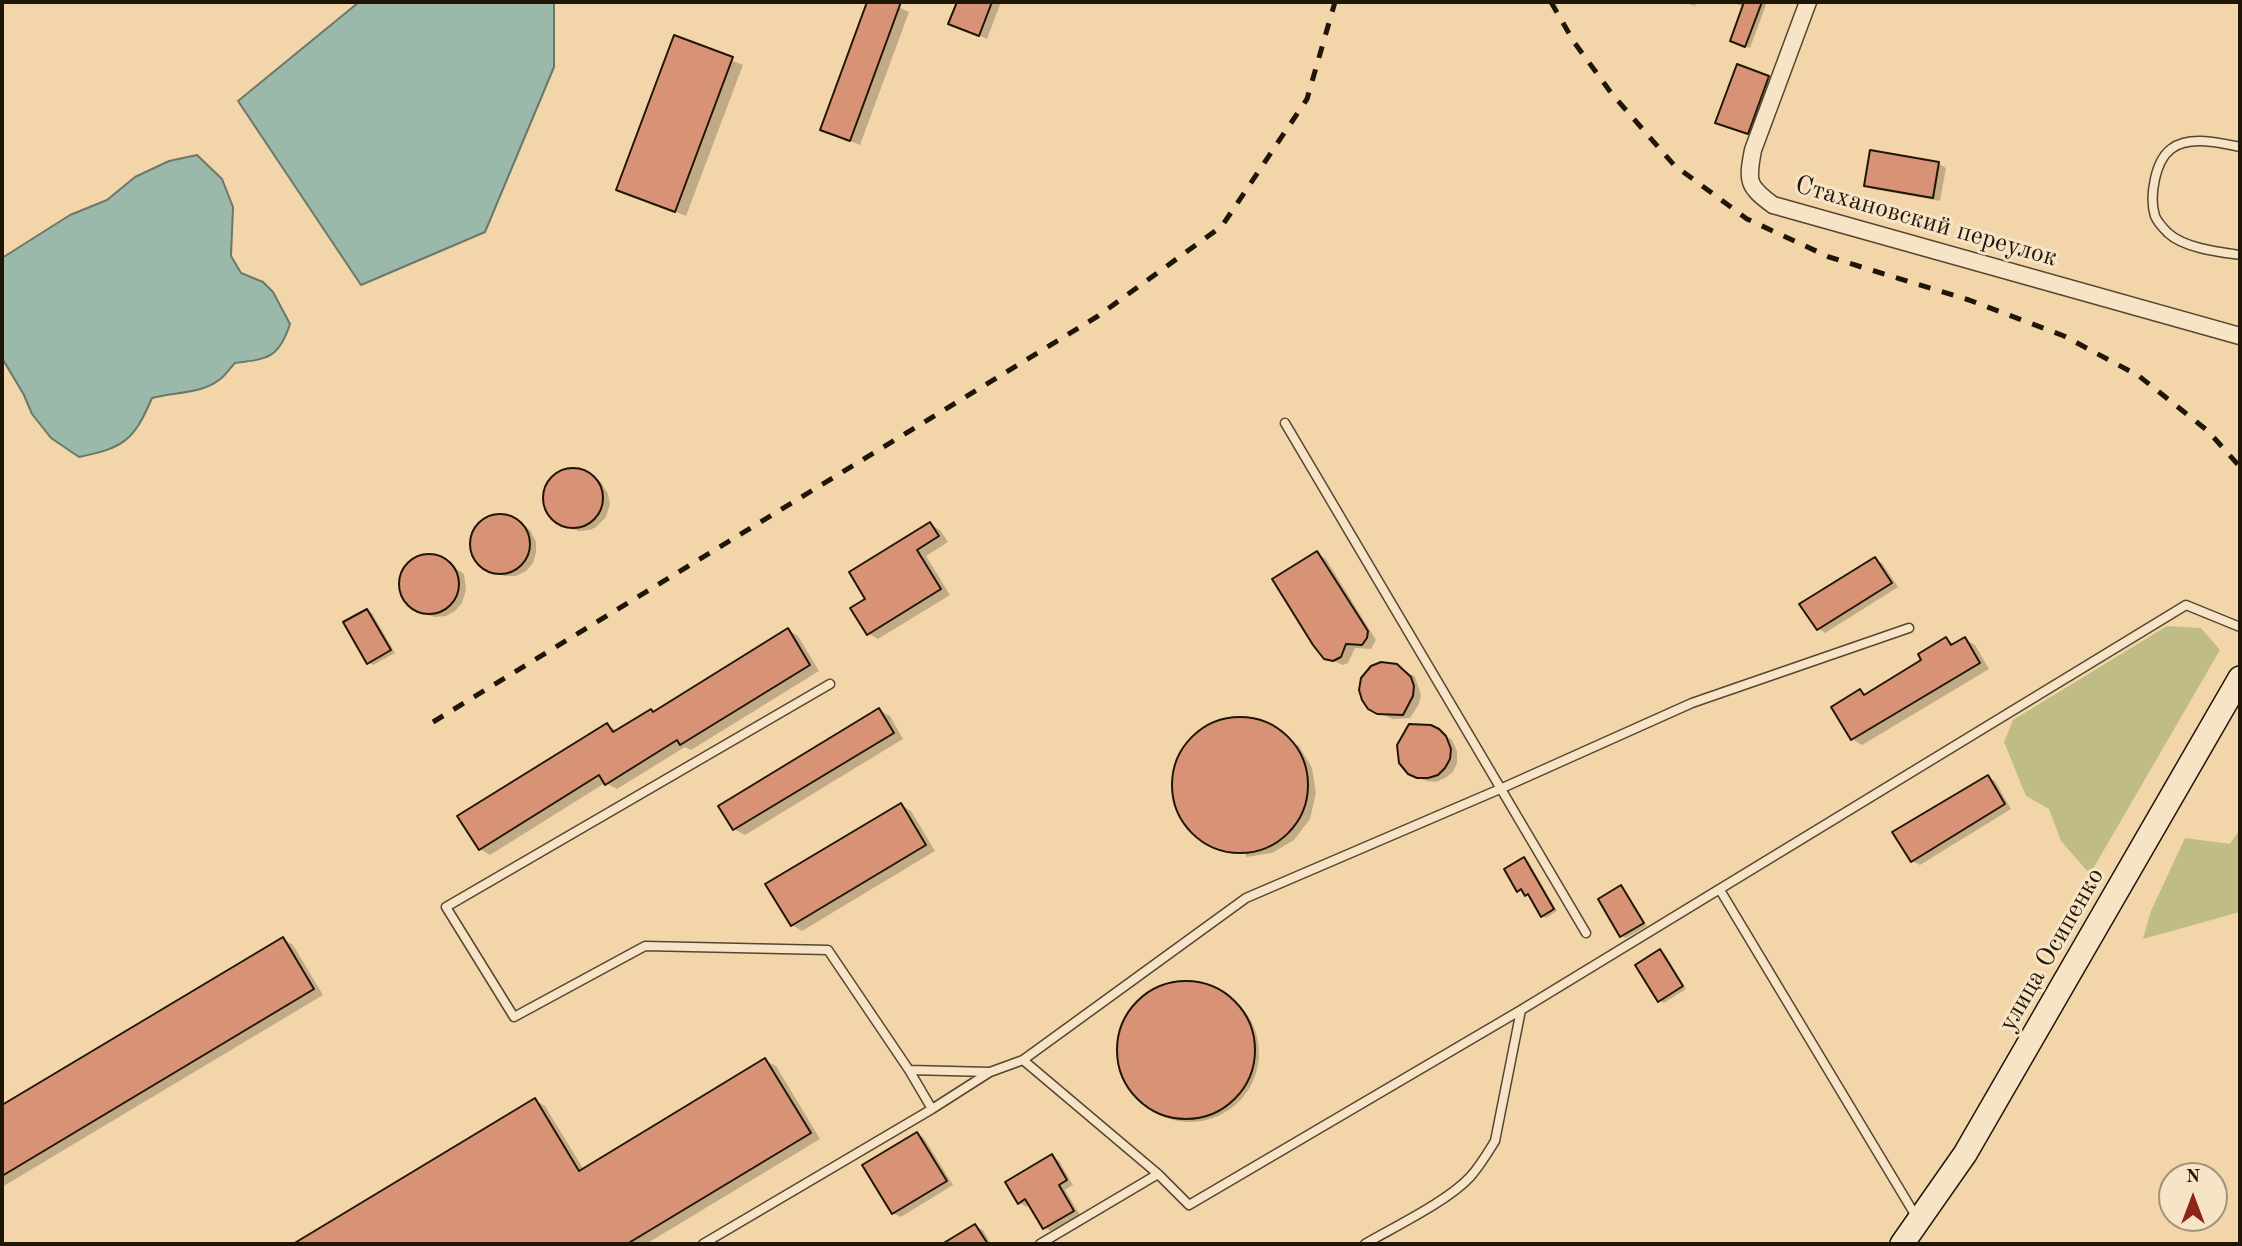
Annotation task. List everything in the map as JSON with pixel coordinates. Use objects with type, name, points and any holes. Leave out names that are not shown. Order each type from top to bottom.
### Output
[{"type":"main road","name":"улица Осипенко","points":[[1902,1244],[1965,1154],[2166,811],[2240,678]]},
{"type":"street","name":"Стахановский переулок","points":[[1808,2],[1753,150],[1748,172],[1754,191],[1773,205],[2240,336]]},
{"type":"lane","points":[[2240,147],[2189,142],[2171,149],[2161,163],[2153,190],[2155,216],[2169,234],[2201,248],[2240,255]]},
{"type":"lane","points":[[1285,423],[1586,933]]},
{"type":"lane","points":[[1023,1060],[1158,1174],[1189,1205],[1521,1010],[2186,605],[2240,626]]},
{"type":"lane","points":[[704,1244],[990,1072],[1023,1060],[1246,898],[1692,703],[1909,628]]},
{"type":"lane","points":[[830,684],[446,907],[514,1017],[645,946],[828,950],[909,1070],[932,1109]]},
{"type":"lane","points":[[1720,890],[1919,1220]]},
{"type":"lane","points":[[1365,1244],[1454,1191],[1483,1160],[1495,1141],[1521,1010]]},
{"type":"lane","points":[[909,1070],[990,1072]]},
{"type":"lane","points":[[1040,1244],[1158,1174]]},
{"type":"shaded area","points":[[359,2],[554,2],[554,67],[485,232],[361,285],[238,101]]},
{"type":"shaded area","points":[[197,155],[222,179],[233,207],[231,256],[241,273],[263,282],[273,292],[290,324],[286,335],[271,355],[235,363],[212,385],[152,398],[139,424],[126,440],[107,450],[79,457],[51,438],[32,414],[2,358],[2,258],[70,215],[107,200],[135,177],[169,161]]},
{"type":"shaded area","points":[[2167,626],[2201,628],[2220,650],[2090,874],[2061,841],[2049,809],[2026,796],[2004,742],[2013,720]]},
{"type":"shaded area","points":[[2240,829],[2240,912],[2143,939],[2151,911],[2185,838],[2230,844]]},
{"type":"building","points":[[867,2],[901,2],[850,141],[820,130]]},
{"type":"building","points":[[957,2],[992,2],[979,36],[948,24]]},
{"type":"building","points":[[1744,2],[1762,2],[1745,47],[1730,41]]},
{"type":"building","points":[[674,35],[733,57],[675,212],[616,190]]},
{"type":"building","points":[[1737,64],[1769,76],[1748,134],[1715,123]]},
{"type":"building","points":[[1870,150],[1939,162],[1933,198],[1864,186]]},
{"type":"building","points":[[573,468],[590,473],[598,481],[603,498],[598,515],[590,523],[573,528],[556,523],[548,515],[543,498],[548,481],[556,473]]},
{"type":"building","points":[[500,514],[517,519],[525,527],[530,544],[525,561],[517,569],[500,574],[483,569],[475,561],[470,544],[475,527],[483,519]]},
{"type":"building","points":[[930,522],[939,536],[917,550],[941,589],[867,635],[850,608],[865,599],[849,572]]},
{"type":"building","points":[[1317,551],[1368,631],[1362,645],[1346,644],[1341,657],[1333,661],[1324,659],[1313,645],[1272,579]]},
{"type":"building","points":[[429,554],[446,559],[454,567],[459,584],[454,601],[446,609],[429,614],[412,609],[404,601],[399,584],[404,567],[412,559]]},
{"type":"building","points":[[1875,557],[1892,583],[1817,630],[1799,604]]},
{"type":"building","points":[[367,609],[391,650],[367,664],[343,622]]},
{"type":"building","points":[[788,628],[810,665],[680,745],[677,740],[605,785],[599,775],[479,850],[457,816],[607,723],[613,732],[651,709],[653,712]]},
{"type":"building","points":[[1946,637],[1951,645],[1965,637],[1980,663],[1851,740],[1831,707],[1860,689],[1864,695],[1921,660],[1918,654]]},
{"type":"building","points":[[1381,662],[1397,664],[1411,677],[1413,696],[1403,715],[1377,714],[1368,709],[1362,700],[1359,690],[1361,678],[1371,666]]},
{"type":"building","points":[[879,708],[894,733],[733,830],[718,806]]},
{"type":"building","points":[[1240,717],[1266,722],[1288,737],[1303,759],[1308,785],[1303,811],[1288,833],[1266,848],[1240,853],[1214,848],[1192,833],[1177,811],[1172,785],[1177,759],[1192,737],[1214,722]]},
{"type":"building","points":[[1409,724],[1431,725],[1446,736],[1451,749],[1450,759],[1438,775],[1417,778],[1408,774],[1399,763],[1397,745]]},
{"type":"building","points":[[1988,775],[2005,804],[1911,862],[1892,832]]},
{"type":"building","points":[[901,803],[926,845],[791,926],[765,884]]},
{"type":"building","points":[[1524,857],[1554,909],[1541,917],[1528,894],[1525,896],[1521,889],[1517,892],[1504,869]]},
{"type":"building","points":[[1621,885],[1644,923],[1620,937],[1598,899]]},
{"type":"building","points":[[283,937],[314,989],[2,1176],[2,1105]]},
{"type":"building","points":[[1660,949],[1683,986],[1658,1002],[1635,965]]},
{"type":"building","points":[[1186,981],[1212,987],[1235,1001],[1249,1024],[1255,1050],[1249,1076],[1235,1099],[1212,1113],[1186,1119],[1160,1113],[1137,1099],[1123,1076],[1117,1050],[1123,1024],[1137,1001],[1160,987]]},
{"type":"building","points":[[765,1058],[811,1133],[627,1244],[293,1244],[535,1098],[579,1171]]},
{"type":"building","points":[[917,1132],[947,1181],[892,1214],[862,1165]]},
{"type":"building","points":[[1052,1154],[1067,1180],[1059,1185],[1074,1211],[1043,1229],[1025,1199],[1018,1204],[1005,1182]]},
{"type":"building","points":[[975,1224],[988,1244],[942,1244]]},
{"type":"railway","points":[[433,722],[1098,316],[1222,226],[1307,99],[1335,2]]},
{"type":"railway","points":[[1551,2],[1574,42],[1612,94],[1674,165],[1747,219],[1829,257],[1969,300],[2064,336],[2139,376],[2208,431],[2240,467]]}]
